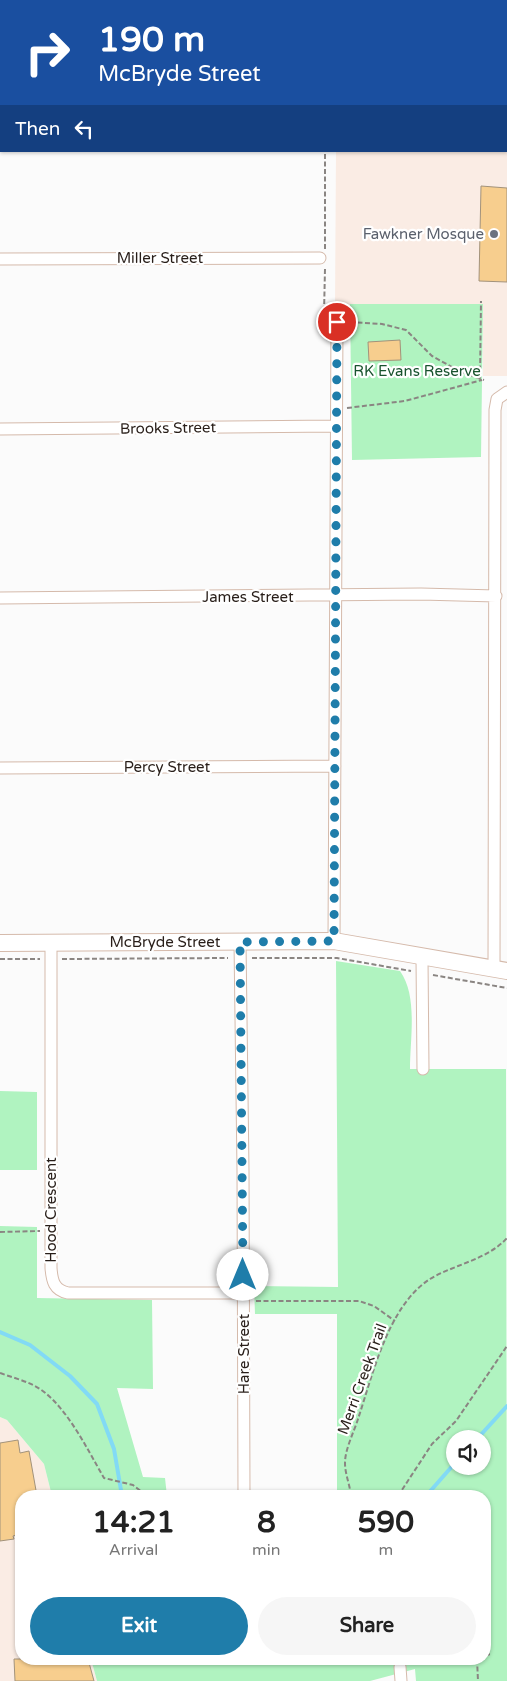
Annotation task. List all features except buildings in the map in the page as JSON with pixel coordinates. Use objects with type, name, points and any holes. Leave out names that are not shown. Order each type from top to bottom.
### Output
[{"type":"street","name":"Miller Street","points":[[0,259],[323,258]]},
{"type":"street","points":[[334,941],[335,409],[337,322]]},
{"type":"street","points":[[500,970],[495,410],[497,399],[506,392]]},
{"type":"street","name":"Brooks Street","points":[[0,429],[335,426]]},
{"type":"street","name":"James Street","points":[[0,598],[421,594],[496,596]]},
{"type":"street","name":"Percy Street","points":[[0,768],[335,766]]},
{"type":"street","name":"McBryde Street","points":[[0,943],[51,951],[240,950],[334,941],[422,965],[500,970]]},
{"type":"street","name":"Hare Street","points":[[240,950],[244,1490]]},
{"type":"street","name":"Hood Crescent","points":[[51,951],[51,1230],[52,1278],[57,1288],[62,1291],[243,1297]]},
{"type":"street","points":[[422,965],[423,1069]]},
{"type":"street","points":[[400,1667],[401,1681]]},
{"type":"path","points":[[326,152],[323,258],[324,313],[337,322],[382,324],[406,330],[432,356],[461,372],[484,380],[405,401],[335,409]]},
{"type":"path","points":[[480,378],[481,301]]},
{"type":"path","points":[[0,959],[51,951],[240,950],[422,965],[507,988]]},
{"type":"path","points":[[0,1232],[51,1230]]},
{"type":"path","name":"Merri Creek Trail","points":[[350,1490],[345,1462],[384,1343],[395,1321],[414,1292],[430,1279],[483,1256],[507,1238]]},
{"type":"path","points":[[243,1297],[359,1301],[374,1306],[395,1321]]},
{"type":"path","points":[[402,1490],[432,1444],[456,1421],[507,1346]]},
{"type":"path","points":[[0,1373],[34,1385],[50,1398],[73,1426],[104,1478],[133,1485],[142,1490]]},
{"type":"path","points":[[477,1665],[478,1681]]},
{"type":"shaded area","points":[[336,152],[507,152],[507,376],[483,376],[483,304],[335,305]]},
{"type":"shaded area","points":[[0,1417],[7,1420],[44,1464],[50,1490],[15,1490],[15,1665],[93,1665],[97,1681],[0,1681]]},
{"type":"green space","name":"RK Evans Reserve","points":[[350,304],[483,304],[481,457],[352,460]]},
{"type":"green space","points":[[336,961],[400,971],[406,981],[411,1005],[410,1069],[506,1069],[507,1681],[416,1681],[415,1669],[370,1681],[97,1681],[93,1665],[491,1665],[491,1490],[337,1490],[337,1314],[255,1314],[254,1286],[338,1287]]},
{"type":"green space","points":[[0,1091],[37,1092],[37,1170],[0,1170]]},
{"type":"green space","points":[[0,1226],[37,1227],[37,1298],[152,1300],[153,1389],[117,1388],[143,1477],[165,1478],[166,1490],[50,1490],[44,1464],[7,1420],[0,1417]]},
{"type":"waterway","points":[[0,1332],[30,1345],[70,1376],[97,1404],[114,1449],[121,1490]]},
{"type":"waterway","points":[[485,1430],[507,1406]]},
{"type":"waterway","points":[[431,1490],[446,1473]]},
{"type":"place","name":"Fawkner Mosque","points":[[494,234]]},
{"type":"route","points":[[243,1275],[240,942],[334,941],[335,409],[337,322]]}]
